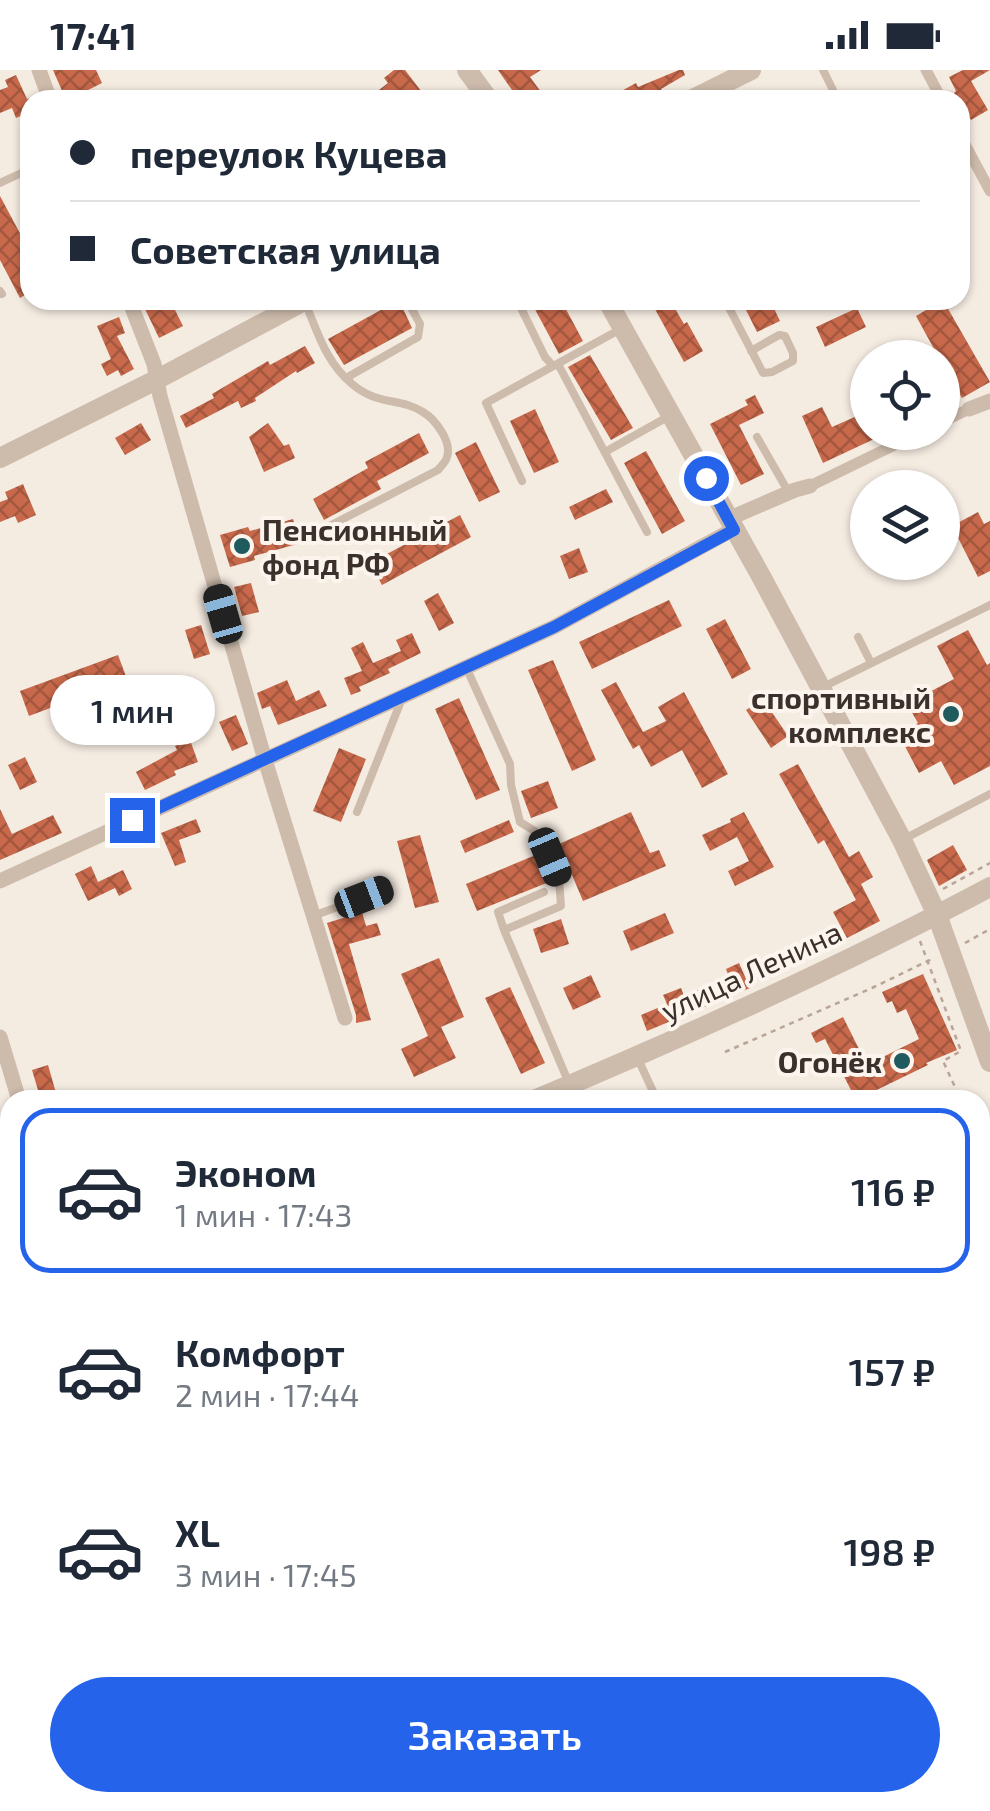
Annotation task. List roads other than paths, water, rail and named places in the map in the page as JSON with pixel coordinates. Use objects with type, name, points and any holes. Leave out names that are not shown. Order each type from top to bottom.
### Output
[{"type":"street","points":[[711,90],[750,70]]},
{"type":"street","points":[[970,153],[990,191]]},
{"type":"street","points":[[133,310],[154,364],[265,760],[344,1018]]},
{"type":"street","points":[[0,458],[286,310]]},
{"type":"street","points":[[613,310],[902,840],[933,906],[990,1062]]},
{"type":"street","points":[[960,414],[990,402]]},
{"type":"street","points":[[0,880],[554,627],[789,492],[810,486],[884,450]]},
{"type":"street","name":"улица Ленина","points":[[558,1090],[915,928],[933,906],[990,887]]},
{"type":"street","points":[[0,1037],[16,1090]]},
{"type":"lane","points":[[308,536],[438,470],[447,457],[446,439],[424,412],[374,399],[329,360],[309,310]]},
{"type":"lane","points":[[346,378],[418,337],[420,324],[412,310]]},
{"type":"lane","points":[[522,310],[545,357],[556,365],[648,532]]},
{"type":"lane","points":[[730,310],[750,352],[762,373],[793,361],[785,336],[750,352]]},
{"type":"lane","points":[[522,481],[486,403],[623,328]]},
{"type":"lane","points":[[604,452],[671,415]]},
{"type":"lane","points":[[757,437],[789,492]]},
{"type":"lane","points":[[819,689],[990,605]]},
{"type":"lane","points":[[858,637],[871,663]]},
{"type":"lane","points":[[466,668],[510,764],[510,785],[520,822],[540,835],[559,879],[561,906],[504,930]]},
{"type":"lane","points":[[357,812],[403,696]]},
{"type":"lane","points":[[902,840],[990,794]]},
{"type":"lane","points":[[313,916],[389,888]]},
{"type":"lane","points":[[544,892],[498,912],[570,1085]]},
{"type":"lane","points":[[637,1056],[652,1090]]},
{"type":"place","name":"Пенсионный фонд РФ","points":[[242,546]]},
{"type":"place","name":"спортивный комплекс","points":[[951,714]]},
{"type":"place","name":"Огонёк","points":[[902,1061]]}]
